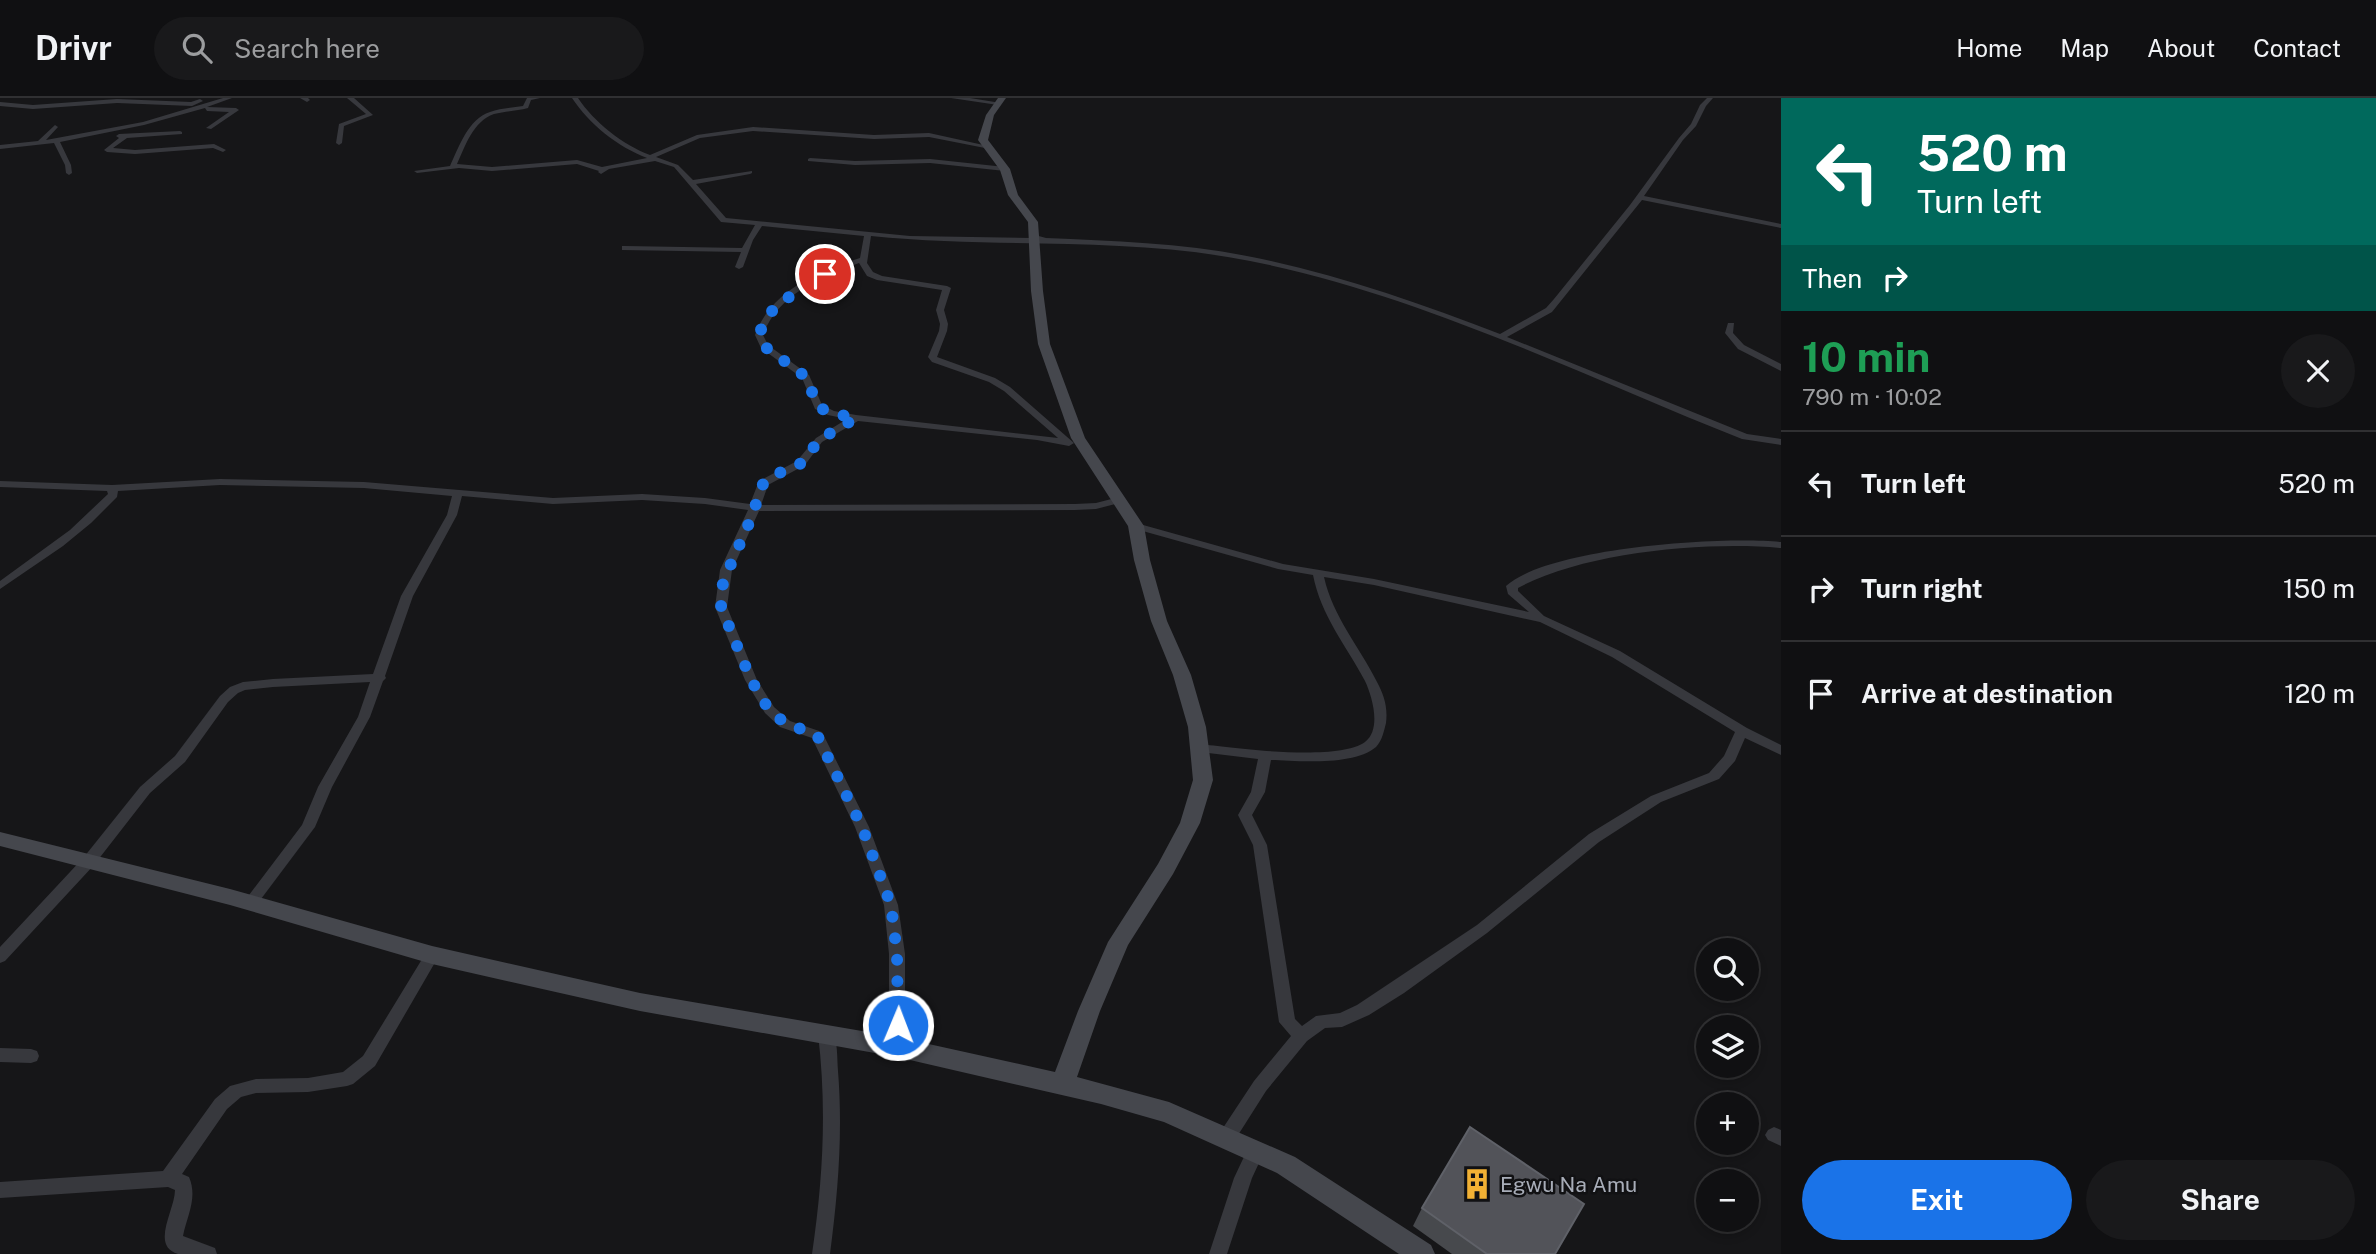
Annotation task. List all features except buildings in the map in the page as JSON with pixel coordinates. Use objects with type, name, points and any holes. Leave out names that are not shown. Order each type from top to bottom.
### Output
[{"type":"street","points":[[0,104],[33,107],[117,101],[192,104],[207,98]]},
{"type":"street","points":[[0,147],[57,142],[94,135],[197,109],[229,98]]},
{"type":"street","points":[[339,143],[341,125],[370,115],[350,98]]},
{"type":"street","points":[[457,167],[453,166],[460,150],[482,118],[489,113],[526,107],[529,99],[537,98]]},
{"type":"street","points":[[575,98],[599,125],[634,151],[676,166],[721,219],[910,238],[1038,239],[1168,246],[1253,259],[1347,284],[1501,337],[1734,433],[1781,442]]},
{"type":"street","points":[[954,98],[1000,101],[983,135],[985,146],[1005,169],[1013,195],[1033,222],[1038,239],[1037,291],[1044,344],[1078,438],[1136,526],[1142,560],[1159,621],[1182,676],[1197,727],[1203,780],[1190,823],[1166,869],[1119,942],[1089,1011],[1063,1084]]},
{"type":"street","points":[[1501,337],[1549,310],[1694,125],[1703,105],[1710,98]]},
{"type":"street","points":[[197,109],[236,110],[209,128]]},
{"type":"street","points":[[39,144],[55,127]]},
{"type":"street","points":[[417,171],[457,167],[492,169],[577,162],[603,171],[607,167],[652,158],[690,138],[753,129],[874,137],[929,135],[985,146]]},
{"type":"street","points":[[94,135],[180,133]]},
{"type":"street","points":[[125,136],[107,150],[135,152],[214,146],[223,150]]},
{"type":"street","points":[[57,142],[69,173]]},
{"type":"street","points":[[810,160],[855,163],[930,161],[1005,169]]},
{"type":"street","points":[[690,183],[750,172]]},
{"type":"street","points":[[1639,197],[1781,226]]},
{"type":"street","points":[[740,267],[759,224]]},
{"type":"street","points":[[868,233],[864,268],[880,278],[947,288],[940,310],[943,331],[933,357],[1007,389],[1057,436],[1088,452]]},
{"type":"street","points":[[625,248],[746,250]]},
{"type":"street","points":[[864,259],[832,270],[779,301],[764,321],[759,335],[764,346],[806,377],[818,407],[831,413],[856,418],[1037,437],[1069,443]]},
{"type":"street","points":[[1731,325],[1729,333],[1741,347],[1781,369]]},
{"type":"street","points":[[856,418],[819,440],[802,463],[770,477],[763,484],[726,570],[721,607],[751,680],[769,710],[785,723],[817,735],[862,827],[891,905],[897,954],[897,1047]]},
{"type":"street","points":[[0,484],[113,488],[232,482],[364,485],[553,501],[642,497],[754,508],[1075,507],[1096,506],[1119,500]]},
{"type":"street","points":[[0,586],[71,535],[113,495],[113,488]]},
{"type":"street","points":[[250,903],[308,827],[325,787],[365,717],[407,596],[452,515],[458,493]]},
{"type":"street","points":[[1136,526],[1282,567],[1374,582],[1545,619]]},
{"type":"street","points":[[1781,545],[1731,541],[1697,543],[1550,568],[1512,586],[1512,592],[1521,602],[1545,619],[1616,654],[1742,731],[1781,751]]},
{"type":"street","points":[[1199,748],[1265,756],[1332,755],[1359,751],[1370,746],[1378,734],[1380,700],[1323,603],[1318,574]]},
{"type":"street","points":[[0,957],[89,861],[145,790],[180,759],[224,699],[234,690],[263,684],[380,678]]},
{"type":"street","points":[[1227,1137],[1260,1086],[1301,1035],[1322,1021],[1342,1020],[1363,1010],[1482,929],[1594,838],[1656,799],[1714,776],[1730,758],[1742,731]]},
{"type":"street","points":[[1265,756],[1258,792],[1245,815],[1260,845],[1287,1022],[1301,1035]]},
{"type":"street","points":[[0,839],[250,903],[432,955],[640,1002],[897,1047],[1063,1084],[1170,1113],[1286,1165],[1422,1254]]},
{"type":"street","points":[[168,1179],[221,1104],[236,1091],[256,1086],[308,1086],[347,1079],[369,1061],[432,955]]},
{"type":"street","points":[[821,1254],[832,1177],[831,1068],[826,1034]]},
{"type":"street","points":[[0,1055],[31,1056]]},
{"type":"street","points":[[1218,1254],[1242,1178],[1256,1150]]},
{"type":"street","points":[[0,1190],[168,1179],[183,1183],[187,1194],[173,1232],[173,1241],[208,1254]]},
{"type":"place","name":"Egwu Na Amu","points":[[1477,1184]]},
{"type":"route","points":[[825,274],[779,301],[764,321],[759,335],[764,346],[806,377],[818,407],[831,413],[856,418],[819,440],[802,463],[770,477],[763,484],[738,549],[726,570],[721,607],[751,680],[769,710],[785,723],[813,731],[817,735],[862,827],[891,905],[897,954],[898,1025]]}]
